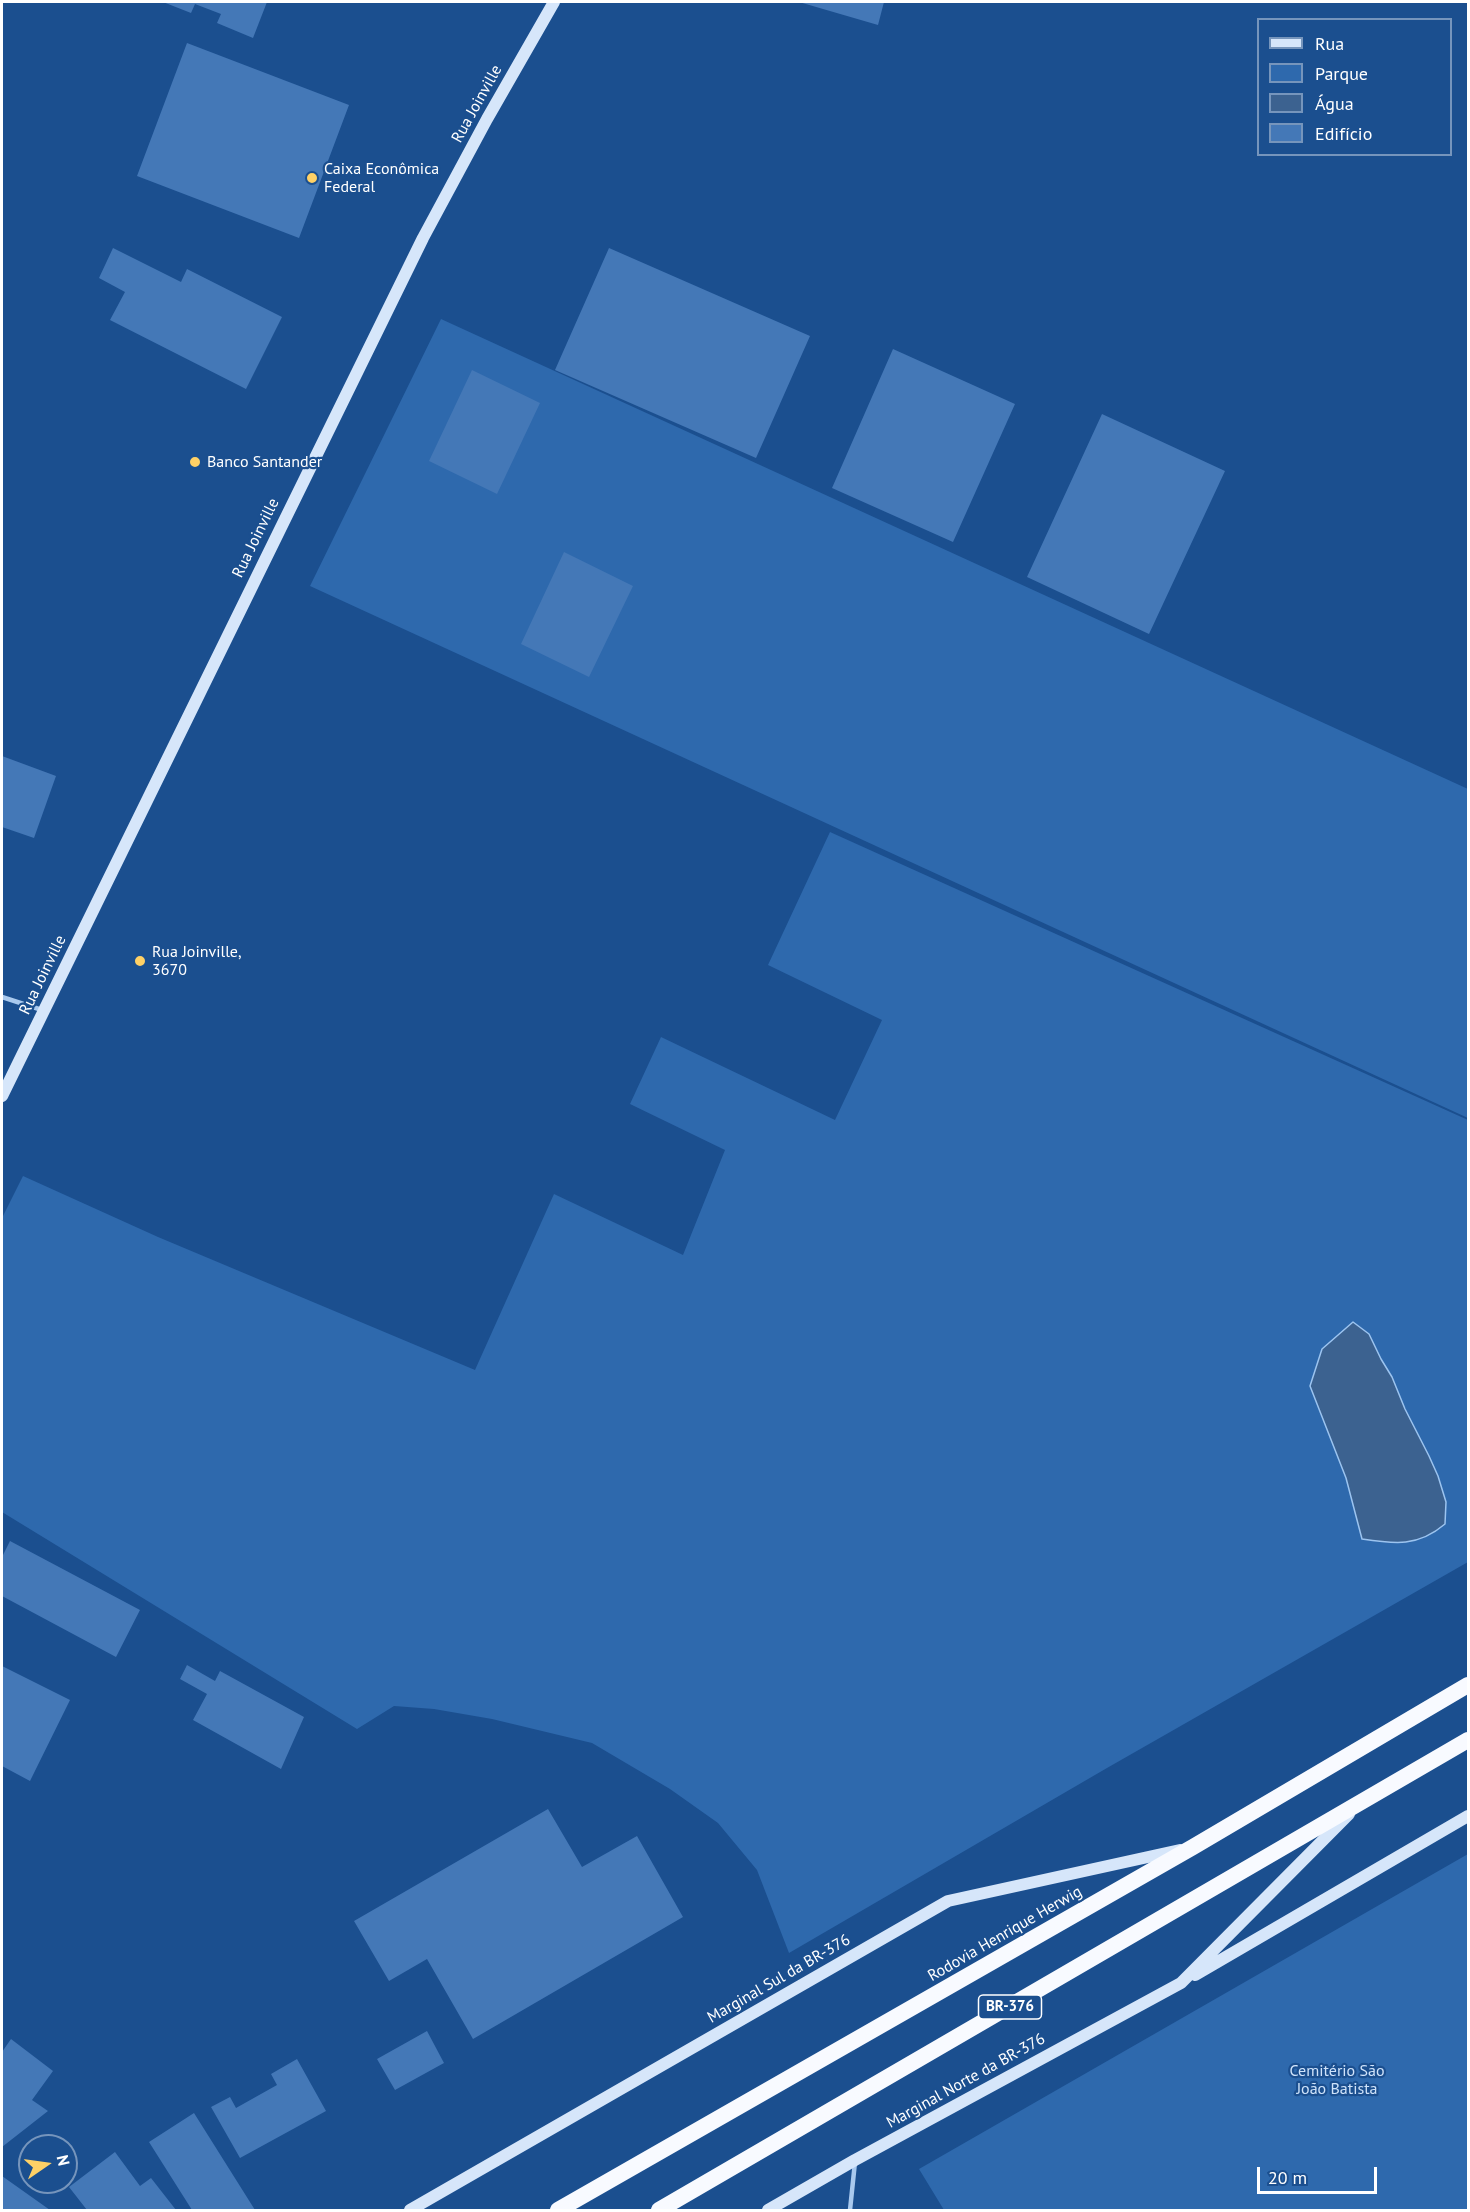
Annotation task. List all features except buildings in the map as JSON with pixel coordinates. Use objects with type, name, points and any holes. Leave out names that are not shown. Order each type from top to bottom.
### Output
[{"type":"highway","name":"Rodovia Henrique Herwig","points":[[558,2211],[1192,1847],[1468,1685]]},
{"type":"highway","name":"BR-376","points":[[659,2211],[1468,1740]]},
{"type":"main road","name":"Rua Joinville","points":[[2,1096],[423,238],[554,2]]},
{"type":"main road","name":"Marginal Norte da BR-376","points":[[1181,1983],[1360,1803]]},
{"type":"main road","name":"Marginal Norte da BR-376","points":[[768,2211],[855,2160],[1181,1983],[1468,1816]]},
{"type":"main road","name":"Marginal Sul da BR-376","points":[[410,2211],[948,1900],[1192,1847]]},
{"type":"lane","points":[[2,997],[44,1010]]},
{"type":"lane","points":[[850,2211],[855,2160]]},
{"type":"green space","points":[[441,319],[1468,789],[1468,1118],[310,586]]},
{"type":"green space","points":[[830,832],[1468,1120],[1468,1562],[789,1953],[757,1870],[718,1823],[670,1789],[592,1743],[492,1719],[434,1709],[394,1706],[357,1729],[2,1512],[2,1218],[23,1176],[158,1237],[475,1370],[554,1194],[683,1255],[725,1150],[630,1104],[661,1037],[835,1120],[882,1020],[768,965]]},
{"type":"green space","name":"Cemitério São João Batista","points":[[1468,1854],[1468,2210],[944,2210],[919,2169]]},
{"type":"water","points":[[1353,1322],[1369,1334],[1392,1377],[1438,1476],[1446,1502],[1445,1524],[1416,1540],[1396,1543],[1362,1539],[1346,1478],[1310,1386],[1322,1349]]},
{"type":"place","name":"Caixa Econômica Federal","points":[[312,178]]},
{"type":"place","name":"Banco Santander","points":[[195,462]]},
{"type":"place","name":"Rua Joinville, 3670","points":[[140,961]]}]
